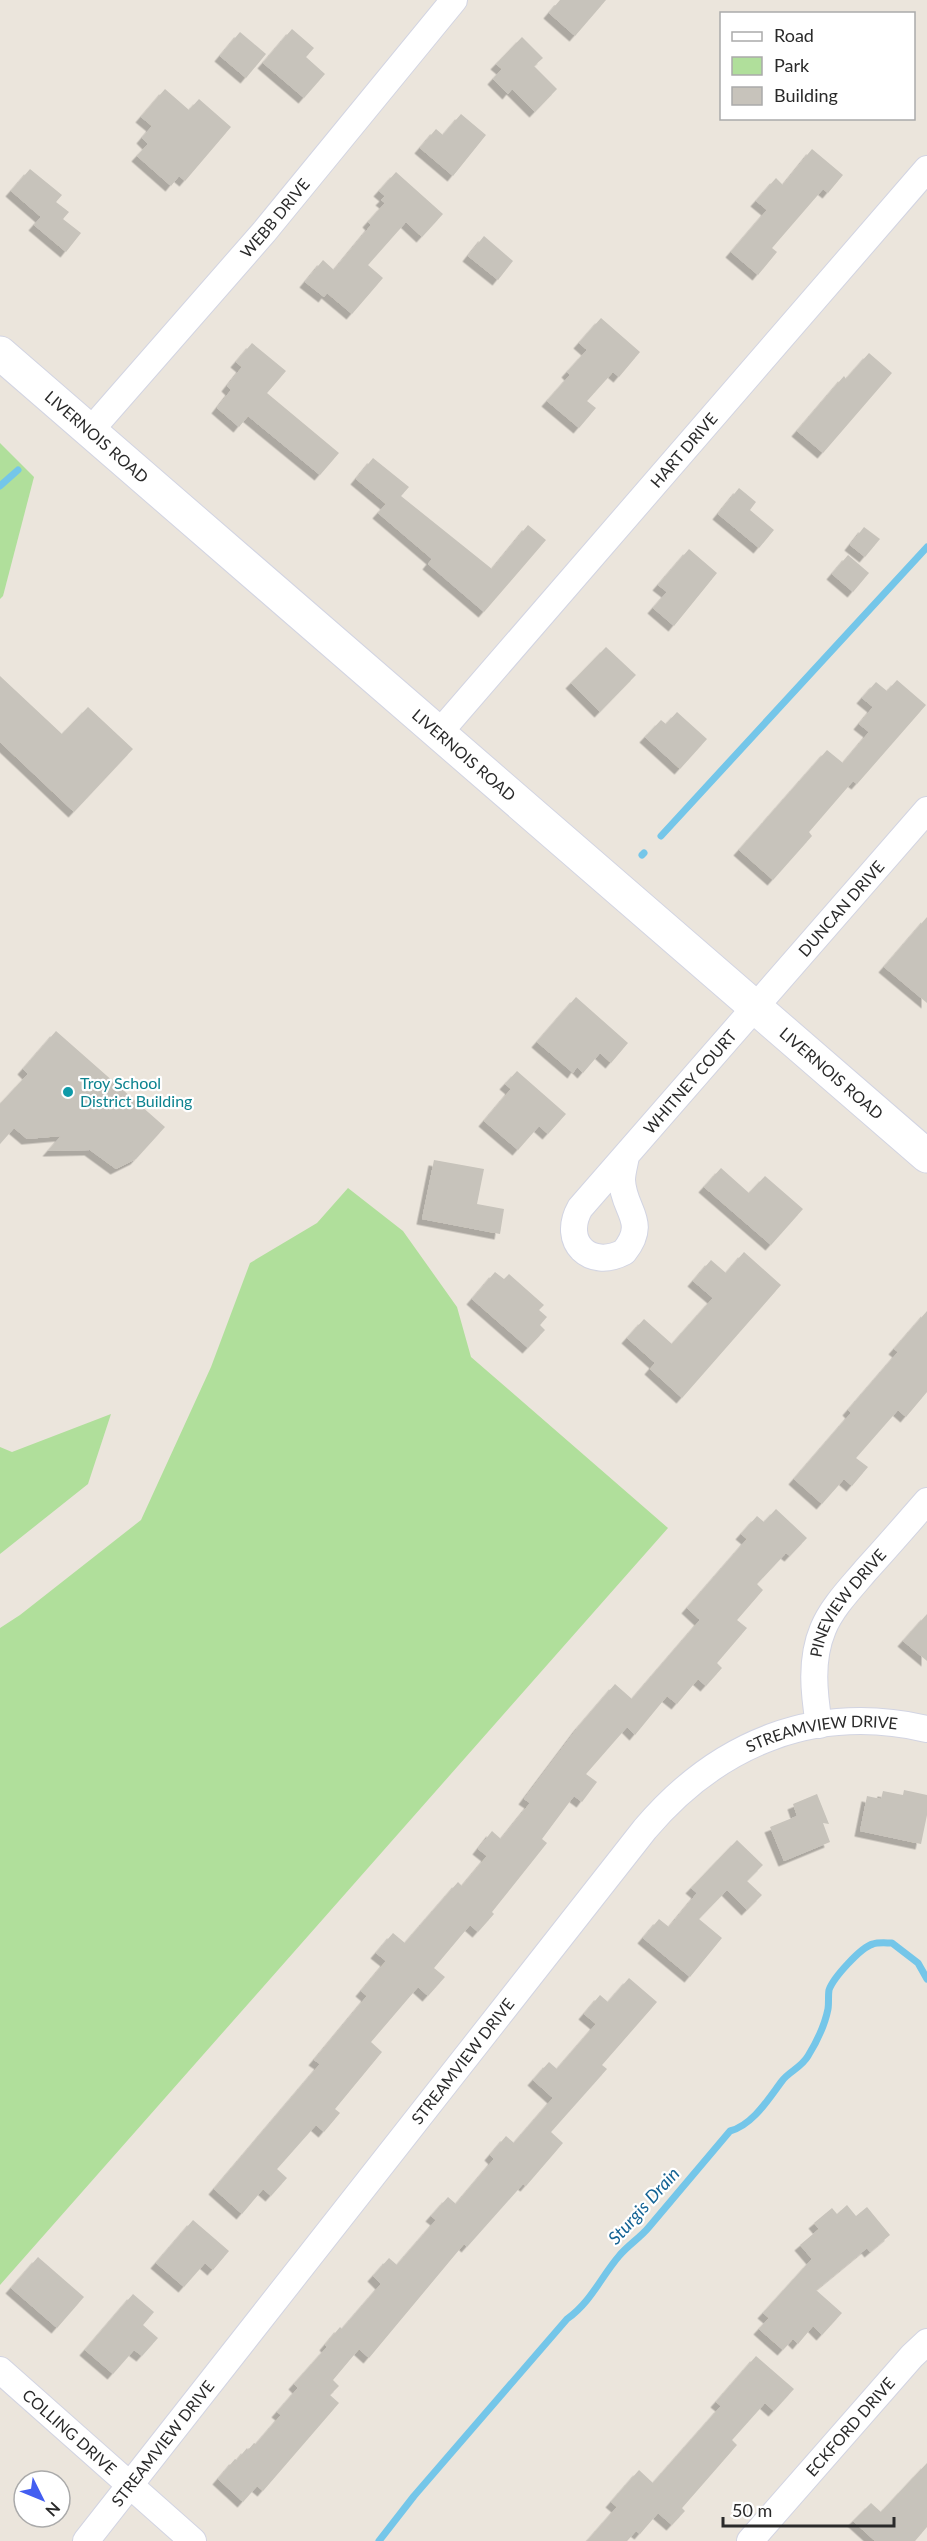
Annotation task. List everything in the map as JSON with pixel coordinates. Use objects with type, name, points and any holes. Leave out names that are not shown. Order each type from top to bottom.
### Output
[{"type":"main road","name":"LIVERNOIS ROAD","points":[[0,353],[927,1156]]},
{"type":"street","name":"WEBB DRIVE","points":[[90,431],[264,232],[454,0]]},
{"type":"street","name":"HART DRIVE","points":[[439,733],[927,169]]},
{"type":"street","name":"DUNCAN DRIVE","points":[[755,1007],[924,819]]},
{"type":"street","name":"WHITNEY COURT","points":[[626,1156],[755,1007]]},
{"type":"street","name":"PINEVIEW DRIVE","points":[[819,1725],[814,1671],[818,1643],[828,1618],[844,1596],[927,1501]]},
{"type":"street","name":"STREAMVIEW DRIVE","points":[[86,2541],[663,1808],[698,1776],[731,1755],[769,1738],[840,1722],[885,1722],[927,1729]]},
{"type":"street","name":"ECKFORD DRIVE","points":[[750,2541],[912,2356],[927,2342]]},
{"type":"street","name":"COLLING DRIVE","points":[[0,2370],[194,2541]]},
{"type":"green space","points":[[0,443],[34,477],[3,596],[0,599]]},
{"type":"green space","points":[[348,1188],[403,1231],[457,1307],[471,1357],[668,1528],[0,2285],[0,1628],[20,1615],[141,1520],[211,1367],[250,1263],[317,1223]]},
{"type":"green space","points":[[111,1414],[88,1484],[0,1554],[0,1447],[12,1452]]},
{"type":"building","points":[[560,0],[606,0],[575,36],[549,13]]},
{"type":"building","points":[[292,29],[314,48],[306,57],[325,74],[304,98],[263,63]]},
{"type":"building","points":[[240,32],[266,54],[246,78],[220,56]]},
{"type":"building","points":[[522,37],[543,58],[534,66],[557,89],[535,112],[512,89],[508,94],[493,79],[502,69],[496,64]]},
{"type":"building","points":[[165,89],[189,110],[199,99],[231,127],[185,181],[179,176],[171,186],[137,156],[148,144],[142,138],[152,126],[141,117]]},
{"type":"building","points":[[461,114],[486,135],[453,176],[420,148],[436,129],[443,135]]},
{"type":"building","points":[[812,149],[843,175],[828,193],[823,189],[772,248],[777,252],[758,275],[731,252],[767,210],[756,201],[776,178],[783,185]]},
{"type":"building","points":[[30,169],[62,195],[56,202],[69,212],[63,219],[81,233],[66,252],[34,225],[41,217],[11,191]]},
{"type":"building","points":[[396,172],[443,214],[422,237],[406,222],[368,265],[383,278],[352,314],[327,293],[324,297],[305,282],[323,260],[334,270],[371,225],[368,222],[385,203],[381,200],[385,196],[379,191]]},
{"type":"building","points":[[484,236],[513,261],[498,280],[468,256]]},
{"type":"building","points":[[601,318],[640,352],[619,377],[613,372],[587,401],[596,408],[579,428],[547,401],[570,375],[567,372],[587,350],[579,343]]},
{"type":"building","points":[[252,343],[286,371],[267,393],[339,453],[320,475],[248,416],[239,427],[217,408],[231,390],[227,386],[242,367],[236,362]]},
{"type":"building","points":[[869,353],[892,373],[823,453],[797,431],[844,376],[846,379]]},
{"type":"building","points":[[373,458],[409,487],[401,496],[492,569],[528,525],[546,540],[484,612],[428,564],[432,559],[378,513],[386,504],[356,479]]},
{"type":"building","points":[[739,488],[756,502],[750,510],[774,530],[759,548],[718,514]]},
{"type":"building","points":[[864,527],[880,539],[865,557],[850,545]]},
{"type":"building","points":[[689,549],[717,573],[674,626],[653,608],[667,592],[658,585]]},
{"type":"building","points":[[848,555],[869,573],[853,592],[832,574]]},
{"type":"building","points":[[606,647],[636,675],[600,712],[571,683]]},
{"type":"building","points":[[0,676],[62,734],[88,707],[133,749],[74,812],[0,742]]},
{"type":"building","points":[[897,680],[926,705],[857,784],[853,781],[809,832],[812,836],[773,880],[739,850],[827,750],[843,763],[869,732],[859,724],[873,707],[862,698],[876,682],[887,691]]},
{"type":"building","points":[[677,712],[707,739],[680,769],[645,737],[661,720],[666,724]]},
{"type":"building","points":[[927,917],[927,1003],[884,967]]},
{"type":"building","points":[[576,997],[628,1043],[611,1063],[600,1053],[583,1073],[577,1067],[573,1073],[537,1042]]},
{"type":"building","name":"Troy School District Building","points":[[56,1031],[165,1127],[136,1159],[116,1169],[90,1150],[48,1151],[61,1136],[27,1139],[14,1128],[0,1144],[0,1104],[28,1074],[23,1069]]},
{"type":"building","points":[[517,1071],[566,1114],[548,1134],[539,1126],[518,1150],[484,1121],[511,1089],[505,1084]]},
{"type":"building","points":[[434,1160],[484,1169],[477,1204],[504,1209],[500,1234],[422,1219]]},
{"type":"building","points":[[721,1168],[749,1193],[765,1176],[803,1209],[771,1245],[704,1187]]},
{"type":"building","points":[[744,1252],[781,1285],[682,1398],[650,1369],[655,1363],[627,1338],[644,1319],[672,1344],[713,1298],[693,1281],[711,1260],[726,1273]]},
{"type":"building","points":[[495,1272],[504,1279],[509,1274],[544,1305],[539,1310],[547,1317],[540,1325],[545,1330],[528,1348],[472,1299]]},
{"type":"building","points":[[927,1311],[927,1392],[906,1417],[898,1410],[856,1458],[868,1467],[852,1486],[844,1479],[822,1504],[794,1479],[851,1413],[848,1410],[898,1352],[894,1349]]},
{"type":"building","points":[[776,1509],[807,1538],[790,1556],[786,1553],[757,1584],[763,1590],[737,1620],[747,1628],[717,1663],[722,1668],[706,1686],[698,1679],[677,1704],[667,1696],[635,1735],[627,1727],[586,1774],[597,1782],[582,1802],[574,1796],[542,1839],[547,1843],[492,1912],[494,1914],[478,1932],[470,1925],[434,1968],[445,1977],[428,1996],[418,1987],[371,2042],[382,2052],[335,2109],[340,2113],[324,2132],[316,2125],[277,2169],[287,2178],[271,2196],[263,2189],[242,2214],[214,2189],[320,2064],[314,2060],[367,1996],[361,1991],[386,1961],[376,1953],[393,1933],[405,1943],[458,1882],[462,1886],[487,1856],[478,1849],[492,1831],[501,1839],[530,1803],[524,1799],[579,1726],[615,1684],[632,1699],[700,1620],[687,1608],[747,1539],[741,1534],[757,1516],[764,1522]]},
{"type":"building","points":[[927,1614],[927,1661],[903,1641]]},
{"type":"building","points":[[904,1790],[927,1795],[927,1815],[921,1844],[860,1831],[867,1796],[881,1799],[883,1791],[903,1795]]},
{"type":"building","points":[[817,1794],[829,1824],[823,1823],[830,1842],[784,1861],[770,1827],[797,1816],[793,1804]]},
{"type":"building","points":[[737,1840],[763,1865],[747,1881],[762,1895],[747,1910],[727,1890],[699,1919],[722,1938],[690,1977],[643,1938],[659,1919],[669,1927],[697,1893],[691,1888]]},
{"type":"building","points":[[629,1978],[657,2002],[602,2065],[607,2069],[551,2132],[563,2143],[526,2186],[523,2184],[467,2247],[464,2244],[369,2358],[359,2349],[333,2380],[339,2386],[330,2395],[339,2403],[263,2491],[257,2486],[243,2502],[218,2479],[235,2459],[237,2460],[254,2443],[256,2444],[281,2415],[277,2412],[298,2388],[294,2384],[327,2347],[325,2345],[340,2327],[342,2329],[381,2284],[373,2276],[389,2258],[397,2265],[436,2220],[431,2216],[448,2197],[456,2204],[494,2159],[490,2155],[506,2136],[514,2143],[553,2098],[533,2080],[549,2062],[557,2069],[596,2024],[584,2014],[600,1995],[608,2002]]},
{"type":"building","points":[[847,2205],[856,2216],[867,2207],[890,2235],[870,2252],[867,2248],[816,2290],[842,2313],[822,2335],[813,2326],[798,2344],[793,2339],[783,2350],[759,2329],[769,2318],[763,2313],[812,2259],[800,2245],[819,2229],[814,2223],[832,2208],[837,2214]]},
{"type":"building","points":[[193,2220],[229,2251],[213,2270],[205,2263],[184,2287],[156,2263]]},
{"type":"building","points":[[38,2257],[84,2297],[57,2328],[11,2288]]},
{"type":"building","points":[[133,2294],[154,2312],[143,2325],[158,2338],[142,2356],[134,2350],[113,2374],[85,2350]]},
{"type":"building","points":[[756,2356],[794,2389],[774,2411],[765,2403],[732,2440],[737,2445],[682,2508],[685,2511],[672,2525],[658,2513],[640,2534],[636,2531],[627,2541],[587,2541],[617,2507],[611,2502],[639,2470],[653,2483],[721,2406],[716,2402]]},
{"type":"building","points":[[927,2463],[927,2527],[915,2541],[875,2541],[853,2521],[871,2503],[881,2512]]},
{"type":"waterway","points":[[0,486],[18,470]]},
{"type":"waterway","points":[[661,836],[927,547]]},
{"type":"waterway","name":"Sturgis Drain","points":[[379,2541],[414,2496],[567,2319],[583,2305],[626,2248],[645,2231],[730,2131],[753,2117],[785,2078],[805,2060],[825,2021],[829,1990],[848,1964],[868,1946],[892,1943],[918,1963],[927,1979]]},
{"type":"place","name":"Troy School District Building","points":[[68,1092]]}]
